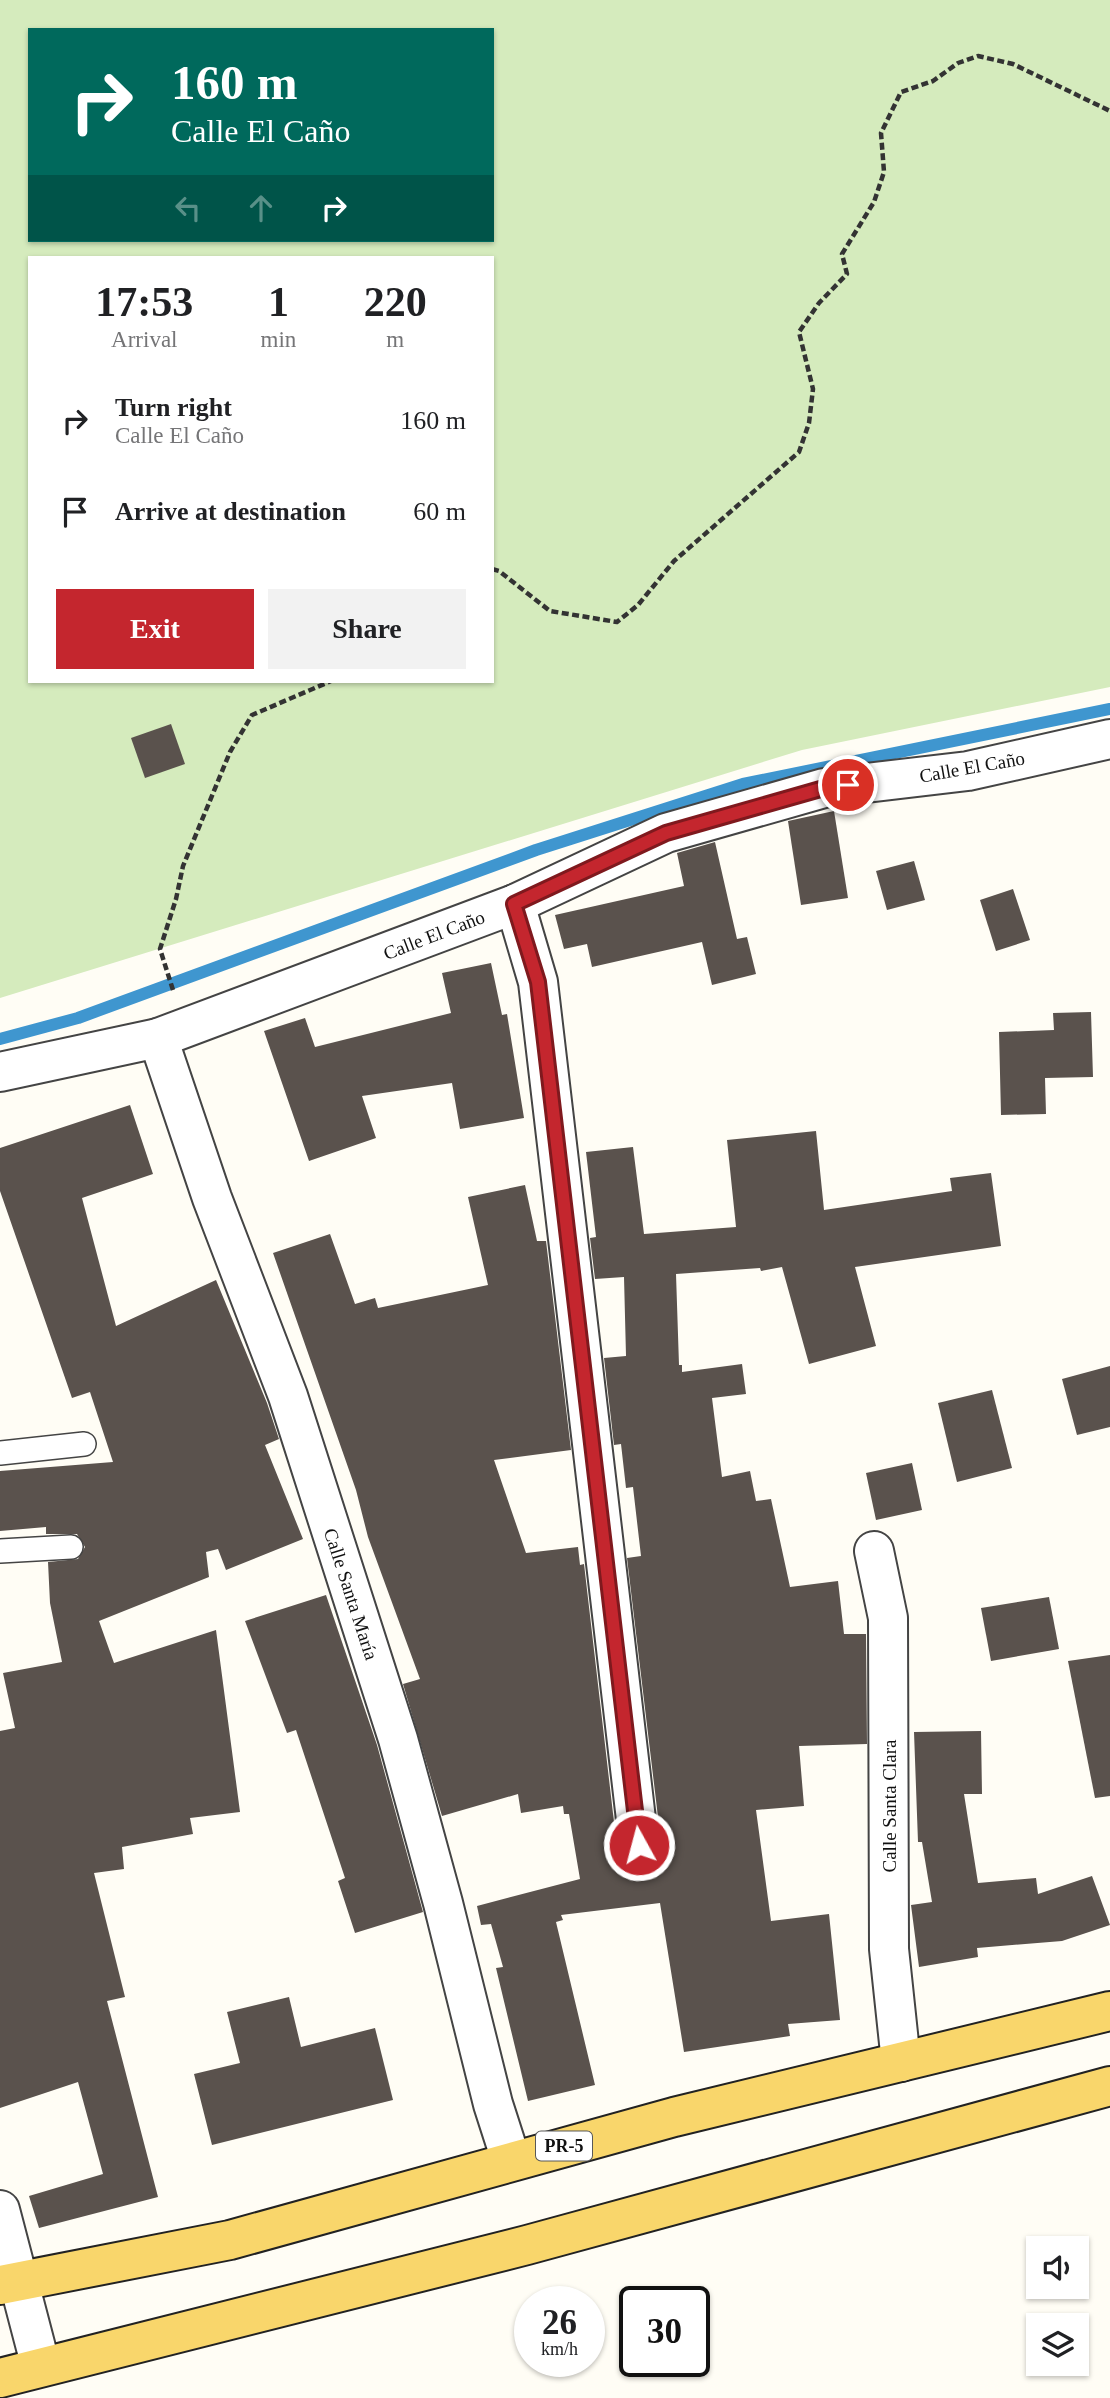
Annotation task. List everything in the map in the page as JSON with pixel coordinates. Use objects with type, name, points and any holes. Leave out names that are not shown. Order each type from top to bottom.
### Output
[{"type":"main road","name":"PR-5","points":[[10,2283],[230,2240],[511,2160],[1110,2011]]},
{"type":"main road","points":[[0,2378],[527,2245],[1110,2086]]},
{"type":"main road","points":[[1040,2105],[1110,2115]]},
{"type":"street","name":"Calle El Caño","points":[[0,1072],[158,1038],[514,904],[666,833],[811,792],[968,771],[1110,739]]},
{"type":"street","points":[[514,904],[538,982],[639,1845]]},
{"type":"street","name":"Calle Santa María","points":[[158,1038],[212,1198],[288,1396],[398,1739],[443,1903],[493,2104],[511,2160]]},
{"type":"street","name":"Calle Santa Clara","points":[[874,1551],[888,1618],[889,1949],[901,2062]]},
{"type":"street","points":[[0,2210],[10,2283],[41,2367]]},
{"type":"lane","points":[[0,1453],[84,1444]]},
{"type":"lane","points":[[0,1551],[71,1547]]},
{"type":"path","points":[[494,570],[550,611],[617,622],[638,605],[674,561],[799,452],[809,423],[813,390],[799,332],[819,303],[847,274],[842,254],[874,202],[884,172],[881,133],[901,92],[933,81],[958,63],[978,56],[1013,64],[1110,111]]},
{"type":"path","points":[[176,999],[160,948],[176,899],[183,866],[230,752],[251,715],[326,683]]},
{"type":"green space","points":[[0,0],[1110,0],[1110,687],[802,750],[0,998]]},
{"type":"building","points":[[171,724],[185,764],[145,778],[131,738]]},
{"type":"building","points":[[834,811],[848,898],[801,905],[788,821]]},
{"type":"building","points":[[715,842],[737,939],[747,937],[756,974],[712,985],[702,942],[592,967],[587,944],[564,949],[555,915],[684,886],[677,853]]},
{"type":"building","points":[[914,861],[925,900],[887,910],[876,871]]},
{"type":"building","points":[[1013,889],[1030,940],[996,951],[980,900]]},
{"type":"building","points":[[491,963],[502,1015],[507,1014],[524,1118],[460,1129],[452,1083],[362,1096],[376,1138],[309,1161],[264,1031],[305,1018],[315,1047],[451,1013],[442,973]]},
{"type":"building","points":[[1091,1012],[1093,1077],[1045,1078],[1046,1114],[1001,1115],[999,1032],[1054,1030],[1053,1013]]},
{"type":"building","points":[[130,1105],[153,1174],[82,1198],[116,1326],[216,1280],[267,1403],[279,1439],[265,1445],[303,1539],[226,1570],[218,1549],[206,1552],[209,1577],[99,1621],[114,1663],[216,1630],[240,1812],[190,1818],[193,1834],[122,1847],[124,1869],[94,1873],[125,1997],[107,2001],[158,2197],[39,2228],[29,2196],[103,2174],[78,2082],[0,2108],[0,1731],[15,1728],[3,1673],[62,1662],[50,1603],[48,1562],[78,1559],[85,1547],[77,1534],[46,1534],[46,1527],[0,1531],[0,1471],[113,1462],[90,1392],[72,1398],[0,1191],[0,1148]]},
{"type":"building","points":[[816,1131],[824,1210],[952,1191],[950,1178],[991,1173],[1001,1246],[855,1267],[876,1346],[809,1364],[782,1267],[761,1271],[760,1268],[676,1274],[679,1365],[682,1365],[682,1372],[742,1364],[746,1394],[712,1398],[722,1477],[750,1471],[756,1501],[771,1499],[790,1587],[838,1581],[844,1634],[866,1634],[867,1744],[799,1746],[804,1806],[756,1810],[771,1921],[829,1914],[840,2020],[788,2024],[790,2036],[684,2052],[660,1903],[561,1915],[563,1920],[556,1922],[595,2085],[528,2101],[496,1968],[503,1967],[491,1924],[481,1925],[477,1906],[580,1879],[569,1814],[564,1814],[563,1806],[521,1813],[518,1794],[442,1816],[403,1684],[420,1679],[368,1537],[356,1490],[273,1253],[330,1234],[355,1304],[375,1298],[378,1308],[488,1285],[468,1197],[525,1185],[537,1241],[546,1241],[571,1450],[494,1460],[526,1553],[578,1547],[580,1565],[584,1564],[617,1848],[621,1857],[630,1865],[642,1867],[653,1862],[659,1854],[661,1842],[627,1558],[641,1556],[633,1487],[626,1488],[621,1444],[614,1445],[604,1358],[626,1356],[624,1277],[595,1279],[590,1238],[596,1237],[586,1152],[633,1147],[644,1234],[736,1227],[727,1140]]},
{"type":"building","points":[[1110,1366],[1110,1427],[1077,1435],[1062,1379]]},
{"type":"building","points":[[992,1390],[1012,1468],[957,1482],[938,1403]]},
{"type":"building","points":[[912,1463],[922,1510],[876,1520],[866,1473]]},
{"type":"building","points":[[326,1595],[377,1745],[423,1912],[355,1933],[338,1881],[345,1878],[296,1730],[287,1733],[245,1621]]},
{"type":"building","points":[[1049,1597],[1059,1649],[991,1661],[981,1608]]},
{"type":"building","points":[[1110,1655],[1110,1796],[1095,1798],[1068,1661]]},
{"type":"building","points":[[981,1731],[982,1794],[964,1794],[978,1883],[1036,1878],[1038,1894],[1092,1876],[1110,1925],[1062,1941],[977,1948],[978,1957],[919,1967],[911,1905],[932,1902],[922,1842],[918,1842],[914,1732]]},
{"type":"building","points":[[289,1997],[301,2047],[375,2028],[393,2100],[212,2145],[194,2074],[240,2063],[227,2012]]},
{"type":"waterway","points":[[0,1039],[78,1018],[536,850],[743,784],[1110,709]]},
{"type":"route","points":[[639,1845],[538,982],[514,904],[666,833],[824,788],[848,785]]}]
